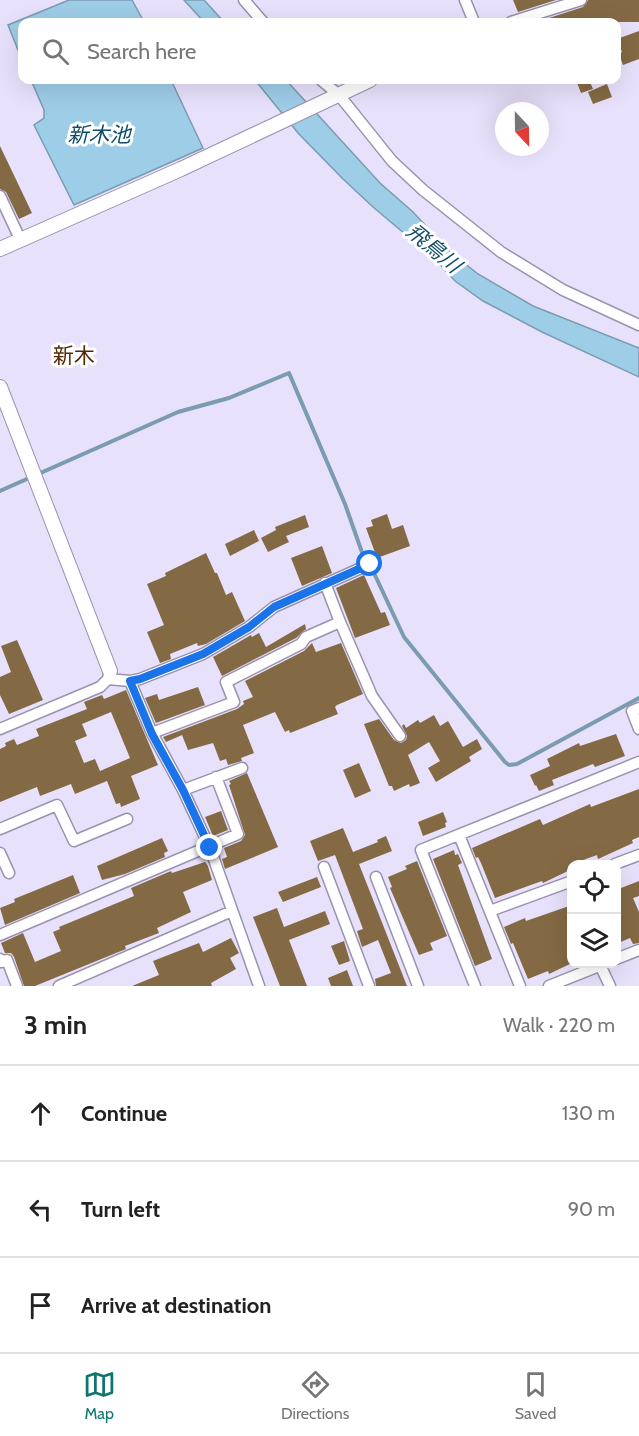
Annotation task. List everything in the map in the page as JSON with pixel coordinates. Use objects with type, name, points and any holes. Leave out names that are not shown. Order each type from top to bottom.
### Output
[{"type":"street","points":[[243,0],[259,18]]},
{"type":"street","points":[[465,0],[472,18]]},
{"type":"street","points":[[524,18],[580,0]]},
{"type":"street","points":[[325,84],[392,161],[423,190],[501,252],[563,290],[639,325]]},
{"type":"street","points":[[0,249],[181,169],[362,84]]},
{"type":"street","points":[[0,196],[20,239]]},
{"type":"street","points":[[0,387],[109,675]]},
{"type":"street","points":[[109,675],[130,681],[140,679],[203,654],[249,627],[274,607],[370,564]]},
{"type":"street","points":[[325,583],[372,696],[400,736]]},
{"type":"street","points":[[152,734],[234,702],[226,682],[301,644],[306,637],[340,622]]},
{"type":"street","points":[[0,729],[100,687],[109,675]]},
{"type":"street","points":[[130,681],[152,734],[183,790],[210,848],[259,986]]},
{"type":"street","points":[[639,708],[632,711],[639,729]]},
{"type":"street","points":[[475,986],[421,850],[639,762]]},
{"type":"street","points":[[183,790],[242,768]]},
{"type":"street","points":[[0,934],[210,848],[238,834],[216,777]]},
{"type":"street","points":[[0,829],[57,806],[74,841],[127,819]]},
{"type":"street","points":[[459,836],[520,986]]},
{"type":"street","points":[[0,853],[9,873]]},
{"type":"street","points":[[621,862],[639,855]]},
{"type":"street","points":[[324,867],[369,986]]},
{"type":"street","points":[[376,877],[418,986]]},
{"type":"street","points":[[490,911],[567,883]]},
{"type":"street","points":[[59,986],[232,911]]},
{"type":"street","points":[[621,957],[638,954]]},
{"type":"street","points":[[0,959],[1,962],[7,960],[17,986]]},
{"type":"street","points":[[549,986],[592,968]]},
{"type":"street","points":[[603,968],[610,986]]},
{"type":"water","points":[[69,0],[132,0],[142,18],[25,18]]},
{"type":"water","points":[[184,0],[204,0],[220,18],[200,18]]},
{"type":"water","points":[[18,21],[18,50],[8,25]]},
{"type":"water","name":"新木池","points":[[33,84],[173,84],[203,148],[74,205],[34,125],[44,118],[44,110]]},
{"type":"water","name":"飛鳥川","points":[[258,84],[290,84],[380,183],[413,212],[449,251],[478,274],[533,306],[639,348],[639,377],[542,332],[483,301],[455,281],[436,260],[343,179],[298,133]]},
{"type":"building","points":[[513,0],[556,0],[518,12]]},
{"type":"building","points":[[588,0],[639,0],[639,22],[621,22],[621,18],[549,18],[583,7]]},
{"type":"building","points":[[639,31],[639,59],[623,65],[621,38]]},
{"type":"building","points":[[578,84],[591,84],[593,89],[581,93]]},
{"type":"building","points":[[607,84],[612,97],[593,104],[588,92]]},
{"type":"building","points":[[0,146],[32,213],[19,219],[6,192],[0,189]]},
{"type":"building","points":[[387,514],[392,529],[403,525],[410,546],[377,558],[366,528],[373,526],[371,520]]},
{"type":"building","points":[[305,515],[309,527],[286,536],[289,542],[268,552],[261,538],[276,530],[275,527]]},
{"type":"building","points":[[254,530],[259,541],[230,556],[225,544]]},
{"type":"building","points":[[322,546],[332,573],[302,586],[291,558]]},
{"type":"building","points":[[206,553],[226,595],[232,592],[245,621],[206,644],[198,646],[197,643],[170,654],[171,659],[160,663],[147,632],[164,625],[147,584]]},
{"type":"building","points":[[364,575],[381,613],[385,612],[390,625],[355,638],[336,588]]},
{"type":"building","points":[[305,624],[306,629],[296,638],[222,676],[213,657],[251,635],[252,637],[259,633],[266,647]]},
{"type":"building","points":[[17,640],[43,700],[9,714],[0,695],[0,677],[11,672],[1,646]]},
{"type":"building","points":[[312,643],[316,652],[341,643],[363,694],[337,705],[335,707],[338,714],[290,733],[289,730],[285,732],[275,712],[243,725],[254,753],[241,758],[242,761],[228,765],[226,759],[220,761],[213,743],[188,750],[182,735],[166,742],[163,737],[237,709],[244,704],[243,701],[253,697],[245,681],[304,651]]},
{"type":"building","points":[[198,687],[205,705],[156,723],[145,698],[157,694],[159,700]]},
{"type":"building","points":[[126,690],[158,765],[131,776],[140,799],[121,807],[120,803],[116,804],[107,781],[75,794],[71,784],[40,796],[37,787],[0,802],[0,749],[6,746],[5,743],[14,739],[17,745],[39,736],[36,729],[87,709],[84,702],[102,695],[104,699]],"holes":[[[111,712],[130,758],[100,771],[95,759],[84,763],[75,741],[87,736],[82,724]]]},
{"type":"building","points":[[434,715],[440,726],[448,721],[463,747],[477,739],[482,749],[469,757],[471,761],[436,782],[428,768],[440,761],[429,742],[408,755],[420,783],[410,787],[409,784],[394,791],[392,786],[389,786],[364,724],[379,719],[394,740],[401,743],[406,740],[407,736],[402,726],[404,724],[406,728],[418,720],[420,723]]},
{"type":"building","points":[[616,734],[625,756],[595,767],[593,764],[552,780],[554,785],[539,791],[535,786],[530,775],[550,766],[547,759],[579,743],[580,746]]},
{"type":"building","points":[[359,763],[371,791],[355,798],[343,770]]},
{"type":"building","points":[[247,773],[278,847],[225,869],[222,859],[227,857],[224,848],[241,841],[245,835],[229,781]]},
{"type":"building","points":[[639,789],[639,837],[632,840],[633,843],[598,859],[597,855],[583,860],[567,860],[567,871],[543,883],[542,881],[495,898],[481,863],[472,848],[540,819],[543,825],[590,804],[591,807]]},
{"type":"building","points":[[221,811],[228,830],[213,836],[205,817]]},
{"type":"building","points":[[443,812],[447,822],[446,827],[423,836],[418,822]]},
{"type":"building","points":[[343,828],[353,852],[378,842],[377,840],[386,836],[392,851],[359,864],[407,986],[376,986],[375,979],[391,973],[378,940],[362,947],[357,931],[363,929],[335,855],[318,861],[310,841]]},
{"type":"building","points":[[162,838],[168,851],[164,853],[165,857],[125,874],[102,880],[97,866]]},
{"type":"building","points":[[454,850],[462,863],[458,865],[492,959],[475,966],[433,859]]},
{"type":"building","points":[[417,861],[447,936],[430,943],[433,950],[419,955],[390,888],[392,887],[388,877],[407,869],[405,866]]},
{"type":"building","points":[[205,862],[212,880],[183,892],[191,912],[157,928],[159,933],[125,946],[126,949],[35,986],[24,986],[14,957],[11,953],[5,953],[1,943],[23,933],[35,962],[61,951],[53,932],[60,929],[59,927],[134,896],[131,888],[171,871],[172,873]]},
{"type":"building","points":[[73,875],[80,893],[5,925],[0,908],[15,902],[14,899]]},
{"type":"building","points":[[317,877],[321,887],[283,902],[278,892]]},
{"type":"building","points":[[639,881],[639,896],[633,898],[639,912],[639,943],[633,944],[630,938],[621,942],[621,888]]},
{"type":"building","points":[[567,907],[567,965],[549,974],[548,971],[528,979],[504,927],[525,918],[526,921]]},
{"type":"building","points":[[277,908],[284,927],[325,911],[330,924],[289,940],[307,986],[280,986],[253,917]]},
{"type":"building","points":[[231,938],[239,953],[230,958],[236,969],[211,983],[212,986],[132,986],[159,975],[153,961],[199,943],[203,952]]},
{"type":"building","points":[[344,941],[350,961],[339,965],[331,946]]},
{"type":"building","points":[[347,970],[353,986],[331,986],[328,978]]},
{"type":"waterway","points":[[0,491],[178,412],[229,398],[289,373],[345,504],[364,558],[373,571],[404,637],[505,762],[509,765],[517,764],[639,698]]},
{"type":"district","name":"新木","points":[[74,355]]},
{"type":"route","points":[[210,848],[183,790],[152,734],[130,681],[165,670],[203,654],[249,627],[274,607],[370,564]]}]
